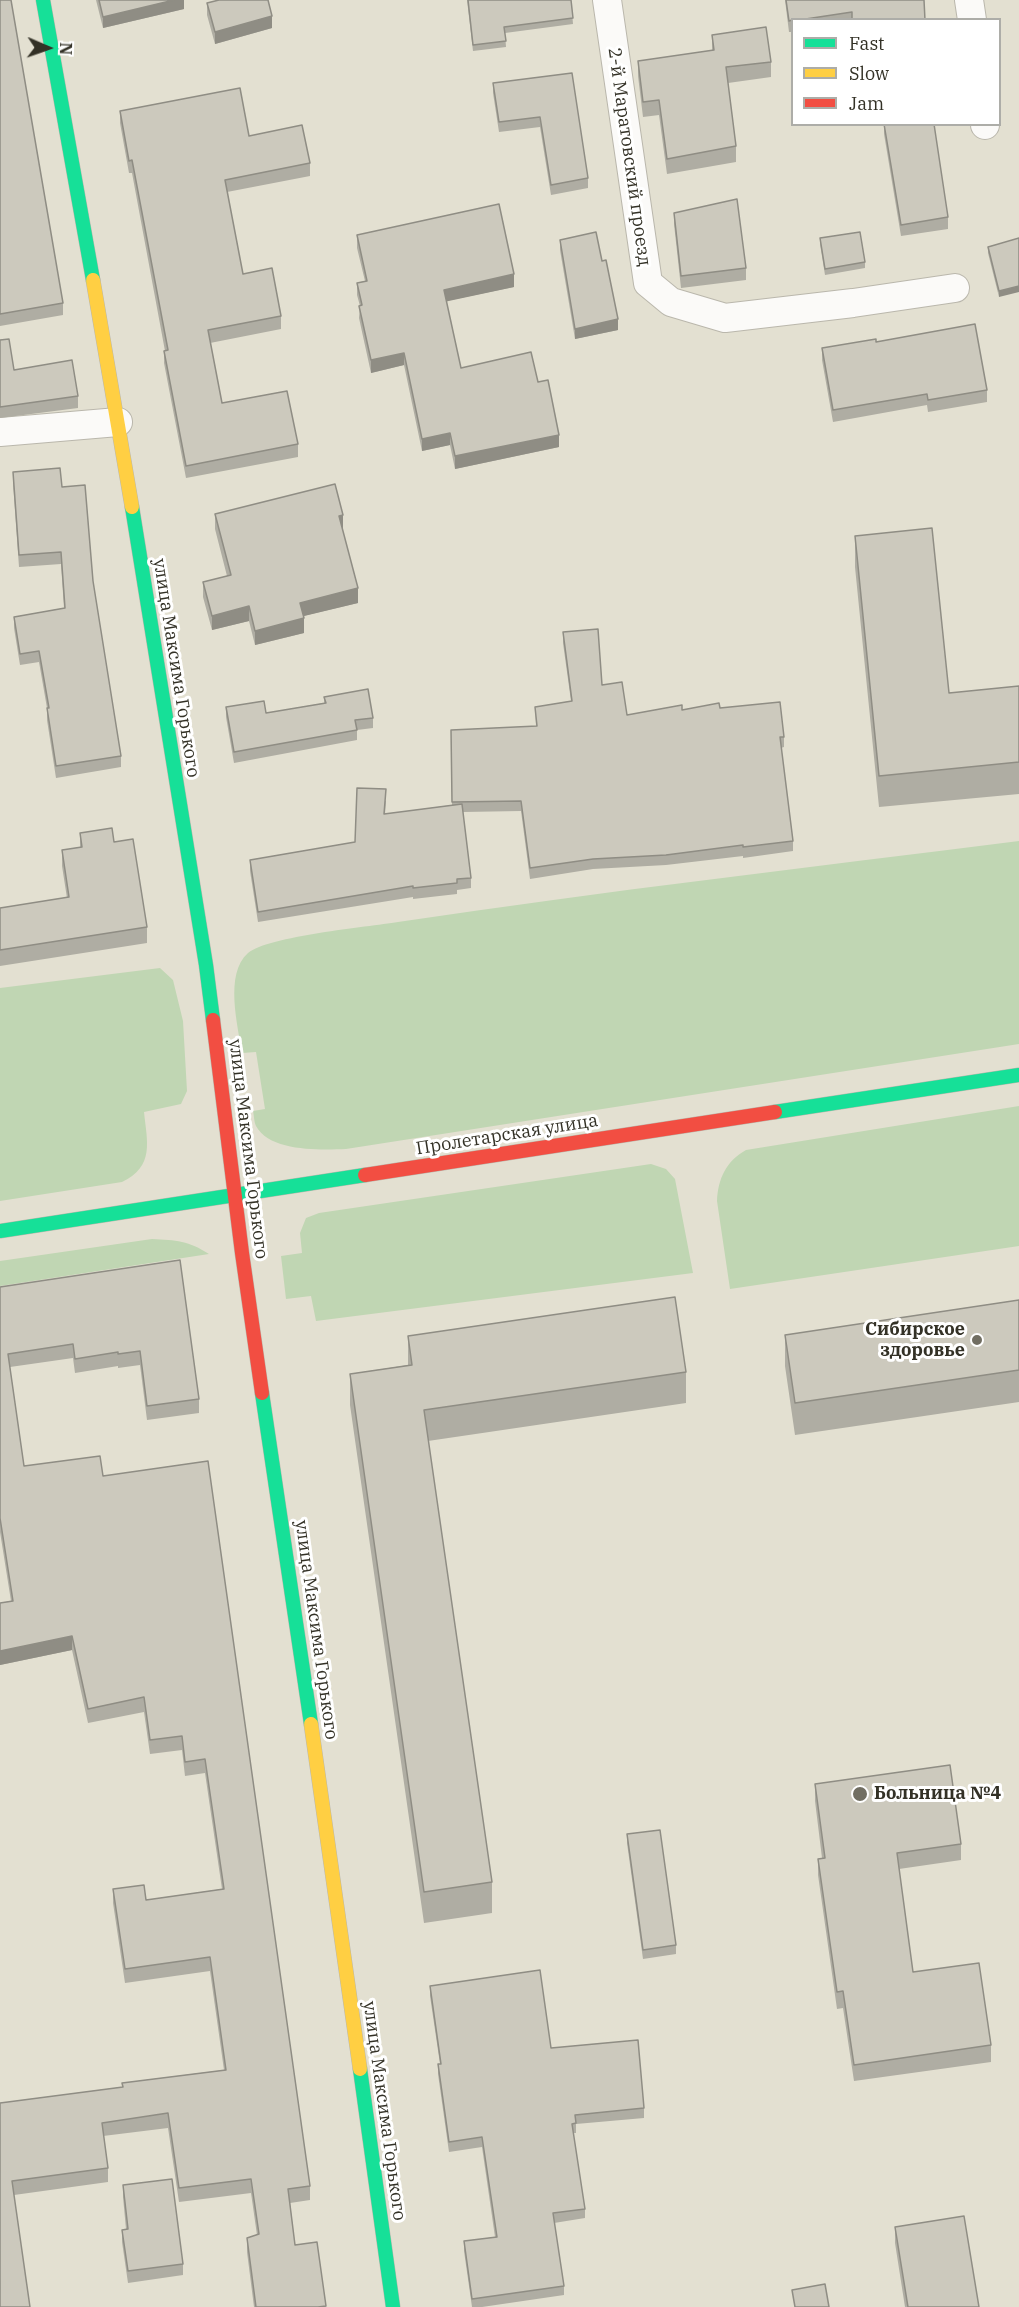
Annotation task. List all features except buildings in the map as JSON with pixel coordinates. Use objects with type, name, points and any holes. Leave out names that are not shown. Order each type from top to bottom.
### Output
[{"type":"street","name":"улица Максима Горького","points":[[43,0],[118,422],[206,964],[235,1194],[393,2307]]},
{"type":"street","name":"2-й Маратовский проезд","points":[[607,0],[648,283],[663,296],[671,302],[725,318],[955,288]]},
{"type":"street","points":[[969,0],[972,18]]},
{"type":"street","points":[[0,432],[118,422]]},
{"type":"street","name":"Пролетарская улица","points":[[0,1231],[1019,1074]]},
{"type":"green space","points":[[1019,841],[1019,1044],[346,1149],[310,1149],[284,1145],[272,1141],[255,1124],[253,1111],[265,1109],[256,1052],[242,1053],[234,987],[241,962],[248,953],[259,947],[319,933],[476,911]]},
{"type":"green space","points":[[160,968],[173,980],[183,1021],[187,1091],[181,1104],[144,1112],[147,1143],[140,1169],[122,1182],[0,1201],[0,988]]},
{"type":"green space","points":[[1019,1106],[1019,1246],[730,1289],[717,1201],[724,1171],[739,1154],[746,1150]]},
{"type":"green space","points":[[651,1164],[666,1169],[675,1179],[693,1273],[316,1321],[311,1296],[286,1299],[281,1256],[302,1253],[300,1233],[306,1218],[319,1213]]},
{"type":"green space","points":[[152,1239],[182,1242],[209,1254],[0,1286],[0,1261]]},
{"type":"traffic: fast","points":[[43,0],[93,280]]},
{"type":"traffic: fast","points":[[132,507],[213,1020]]},
{"type":"traffic: fast","points":[[775,1112],[1019,1075]]},
{"type":"traffic: fast","points":[[0,1231],[365,1175]]},
{"type":"traffic: fast","points":[[262,1393],[311,1724]]},
{"type":"traffic: fast","points":[[360,2069],[393,2307]]},
{"type":"traffic: slow","points":[[93,280],[132,507]]},
{"type":"traffic: slow","points":[[311,1724],[360,2069]]},
{"type":"traffic: jam","points":[[213,1020],[262,1393]]},
{"type":"traffic: jam","points":[[365,1175],[775,1112]]},
{"type":"place","name":"Сибирское здоровье","points":[[977,1340]]},
{"type":"place","name":"Больница №4","points":[[860,1794]]}]
